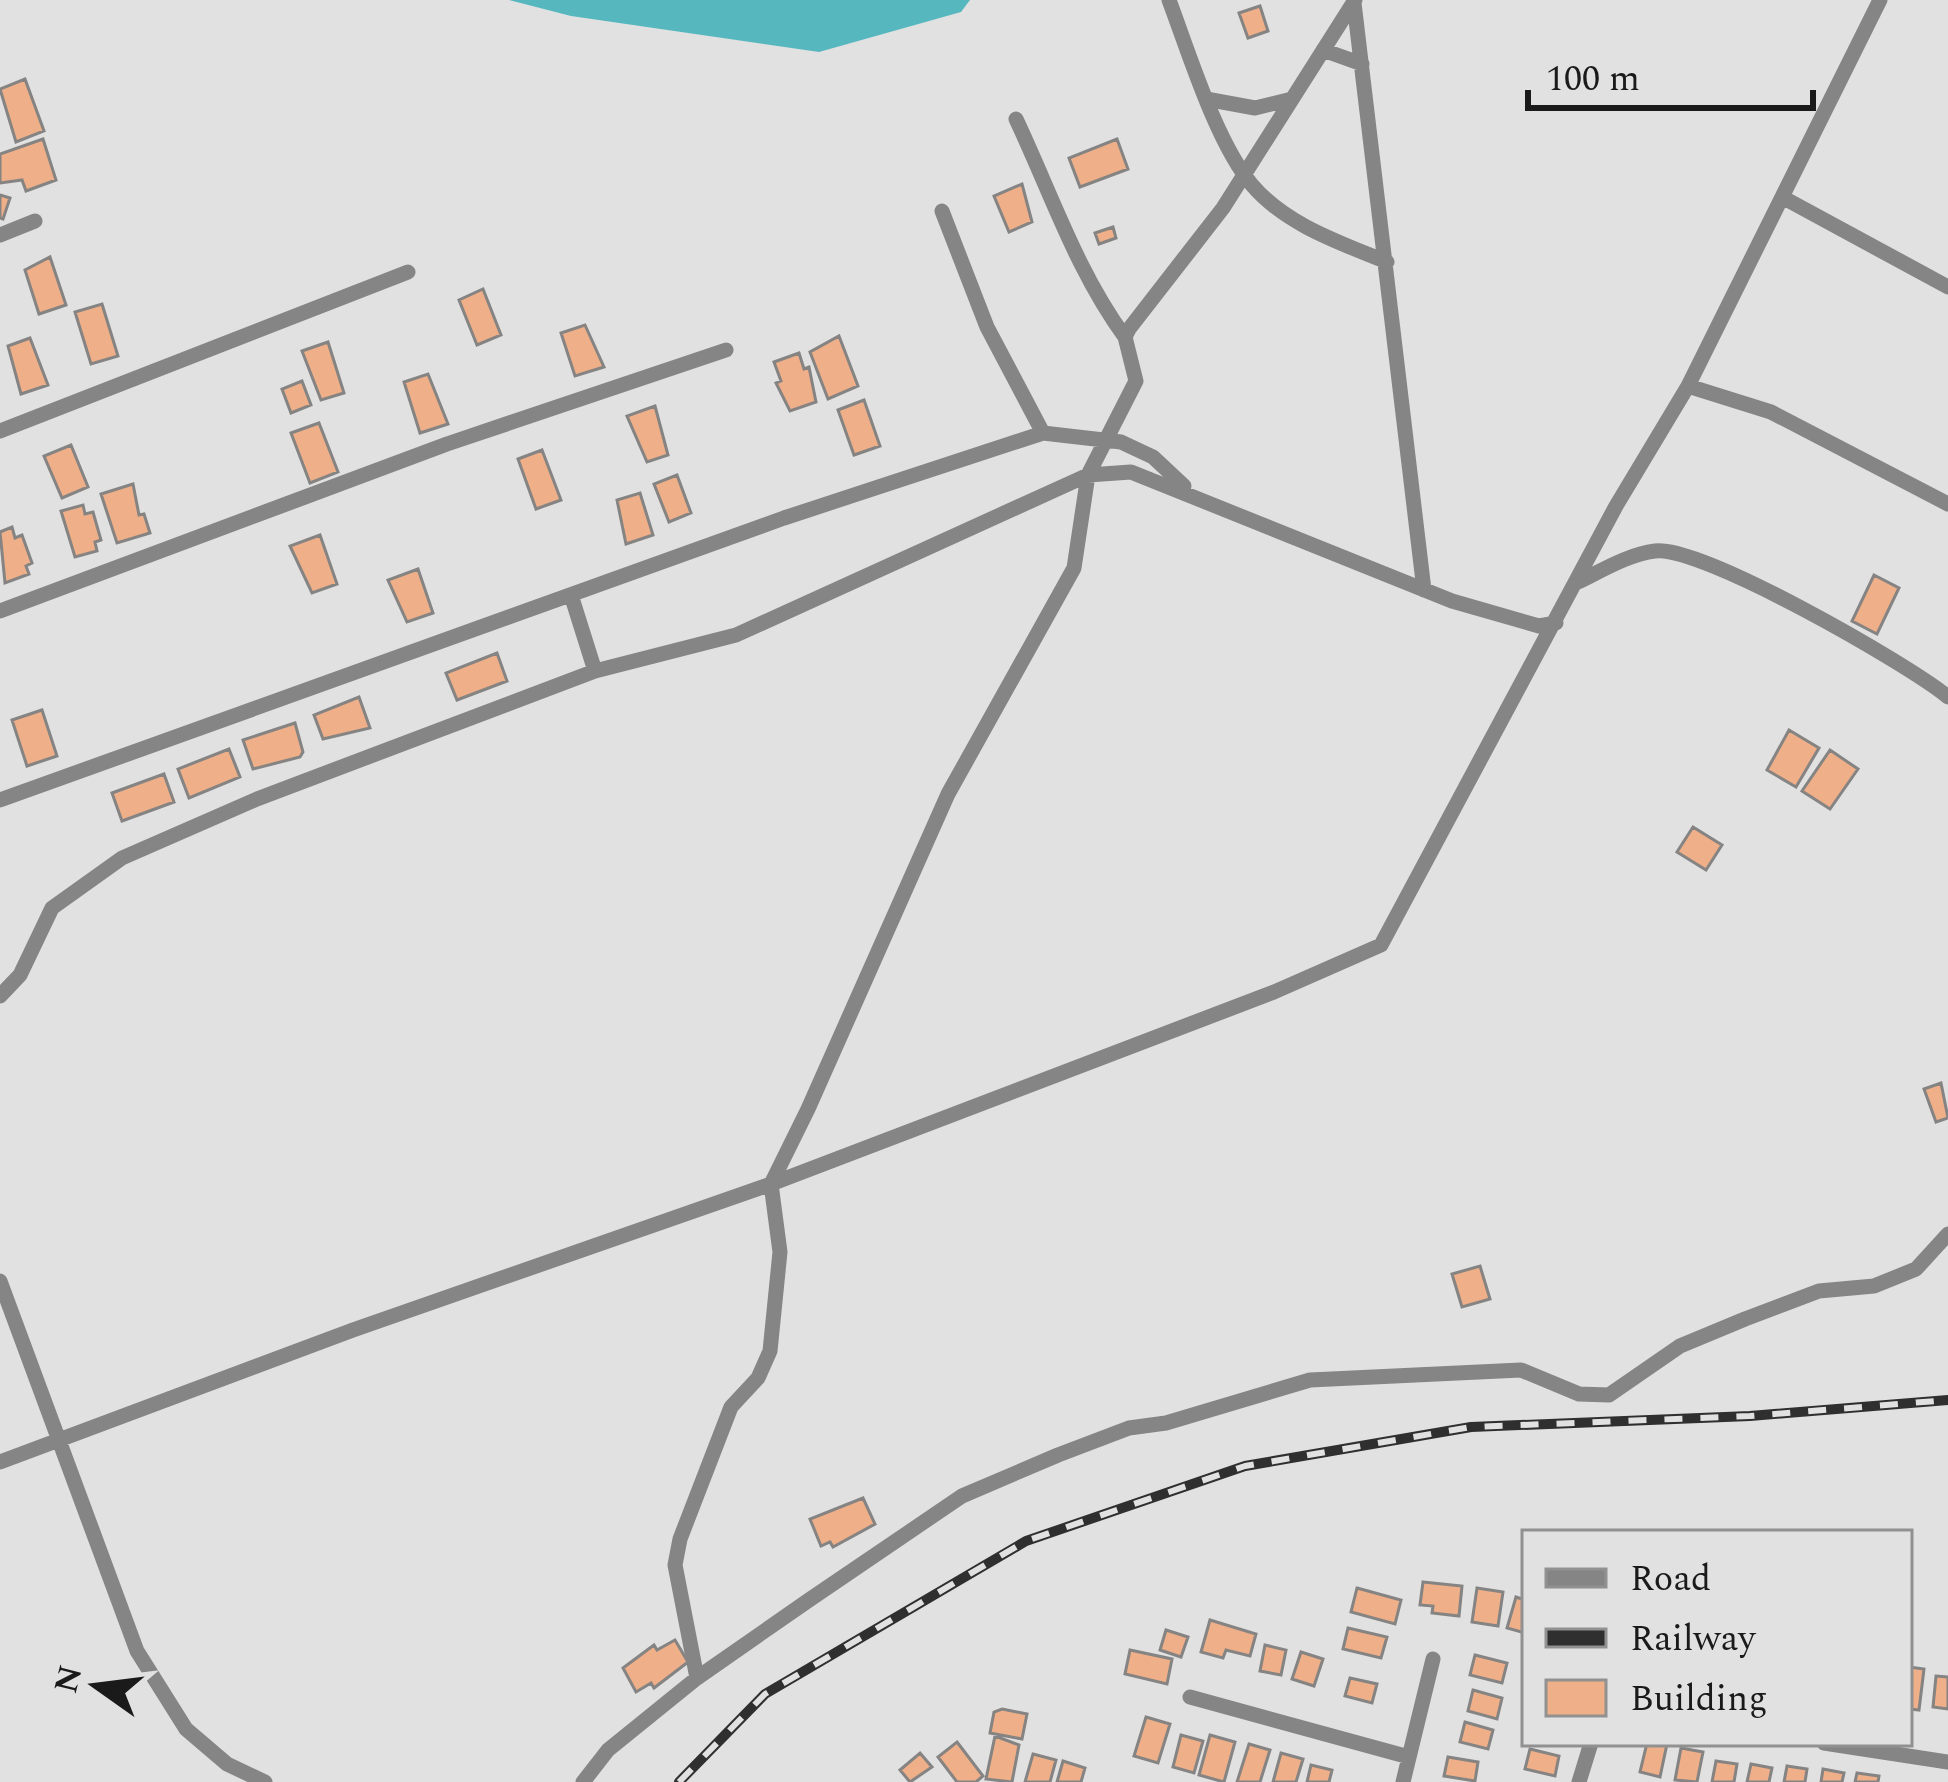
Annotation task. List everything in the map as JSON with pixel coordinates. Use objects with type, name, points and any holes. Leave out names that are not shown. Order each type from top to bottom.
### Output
[{"type":"street","points":[[1169,0],[1206,99],[1252,185],[1308,229],[1388,262]]},
{"type":"street","points":[[0,1462],[331,1338],[771,1184],[1274,992],[1382,945],[1616,506],[1688,386],[1880,0]]},
{"type":"street","points":[[1125,337],[1245,172],[1351,3]]},
{"type":"street","points":[[1351,3],[1388,262],[1424,590]]},
{"type":"street","points":[[1323,50],[1362,64]]},
{"type":"street","points":[[1206,99],[1255,108],[1292,99]]},
{"type":"street","points":[[698,1678],[675,1565],[731,1407],[758,1378],[770,1351],[780,1252],[771,1184],[948,794],[1074,568],[1088,475],[1136,381],[1125,337],[1088,286],[1063,215],[1016,119]]},
{"type":"street","points":[[1782,197],[1948,287]]},
{"type":"street","points":[[942,211],[987,327],[1043,434]]},
{"type":"street","points":[[0,235],[35,221]]},
{"type":"street","points":[[0,430],[408,272]]},
{"type":"street","points":[[0,611],[339,489],[447,444],[726,350]]},
{"type":"street","points":[[1688,386],[1771,412],[1948,504]]},
{"type":"street","points":[[0,800],[299,688],[572,598],[784,518],[1043,434],[1108,438],[1153,457],[1192,493]]},
{"type":"street","points":[[0,996],[20,975],[52,908],[122,858],[257,799],[595,671],[736,634],[1088,475],[1131,472],[1424,590],[1539,626],[1556,623]]},
{"type":"street","points":[[1578,582],[1657,550],[1693,559],[1780,593],[1859,645],[1921,675],[1948,698]]},
{"type":"street","points":[[572,598],[595,671]]},
{"type":"street","points":[[583,1782],[608,1750],[698,1678],[962,1496],[1129,1428],[1166,1424],[1310,1380],[1380,1373],[1521,1370],[1565,1390],[1609,1395],[1680,1346],[1745,1319],[1820,1291],[1874,1286],[1916,1269],[1948,1234]]},
{"type":"street","points":[[0,1281],[137,1651],[186,1729],[227,1764],[265,1782]]},
{"type":"street","points":[[1402,1782],[1433,1659]]},
{"type":"street","points":[[1190,1697],[1409,1757]]},
{"type":"street","points":[[1579,1782],[1590,1746]]},
{"type":"street","points":[[1844,1746],[1948,1762]]},
{"type":"water","points":[[509,0],[970,0],[961,12],[819,52],[571,16]]},
{"type":"building","points":[[1260,6],[1268,31],[1248,38],[1239,13]]},
{"type":"building","points":[[25,79],[44,131],[16,142],[0,89]]},
{"type":"building","points":[[43,139],[56,180],[26,191],[22,180],[0,183],[0,154]]},
{"type":"building","points":[[1117,139],[1128,169],[1080,187],[1069,158]]},
{"type":"building","points":[[1022,184],[1032,222],[1009,232],[994,196]]},
{"type":"building","points":[[0,195],[10,198],[3,219],[0,218]]},
{"type":"building","points":[[1113,227],[1116,238],[1099,244],[1095,233]]},
{"type":"building","points":[[50,257],[66,305],[39,314],[25,270]]},
{"type":"building","points":[[483,289],[501,335],[477,345],[459,300]]},
{"type":"building","points":[[102,304],[118,356],[91,364],[75,312]]},
{"type":"building","points":[[585,325],[604,367],[575,376],[561,333]]},
{"type":"building","points":[[839,336],[858,386],[828,399],[810,352]]},
{"type":"building","points":[[30,338],[48,385],[21,394],[8,346]]},
{"type":"building","points":[[328,342],[344,393],[321,400],[302,351]]},
{"type":"building","points":[[799,353],[804,369],[809,367],[816,402],[790,411],[776,383],[781,381],[774,362]]},
{"type":"building","points":[[428,374],[448,424],[420,433],[404,382]]},
{"type":"building","points":[[302,381],[311,405],[291,413],[282,389]]},
{"type":"building","points":[[864,400],[880,446],[854,455],[838,410]]},
{"type":"building","points":[[655,406],[668,455],[647,462],[627,416]]},
{"type":"building","points":[[319,423],[338,472],[310,483],[291,433]]},
{"type":"building","points":[[71,445],[88,487],[62,498],[44,456]]},
{"type":"building","points":[[542,450],[561,500],[536,509],[518,459]]},
{"type":"building","points":[[677,475],[691,513],[669,522],[654,484]]},
{"type":"building","points":[[133,484],[139,515],[144,514],[150,533],[117,543],[101,494]]},
{"type":"building","points":[[640,493],[653,535],[626,544],[617,500]]},
{"type":"building","points":[[83,505],[85,514],[93,512],[101,540],[95,542],[97,551],[75,557],[61,511]]},
{"type":"building","points":[[12,527],[15,538],[22,535],[32,563],[26,566],[29,574],[5,583],[0,532]]},
{"type":"building","points":[[320,535],[337,584],[312,593],[290,546]]},
{"type":"building","points":[[418,569],[433,613],[407,622],[388,580]]},
{"type":"building","points":[[1874,575],[1899,588],[1877,634],[1852,621]]},
{"type":"building","points":[[497,653],[507,681],[457,700],[446,673]]},
{"type":"building","points":[[359,697],[370,728],[323,739],[314,715]]},
{"type":"building","points":[[42,710],[57,756],[27,766],[12,720]]},
{"type":"building","points":[[295,723],[303,752],[300,757],[253,769],[243,740]]},
{"type":"building","points":[[1789,730],[1819,748],[1796,787],[1767,770]]},
{"type":"building","points":[[229,749],[240,777],[189,798],[178,769]]},
{"type":"building","points":[[1830,750],[1858,769],[1830,809],[1802,791]]},
{"type":"building","points":[[164,774],[174,802],[122,821],[112,793]]},
{"type":"building","points":[[1693,827],[1722,845],[1706,870],[1677,852]]},
{"type":"building","points":[[1941,1083],[1948,1118],[1936,1122],[1924,1089]]},
{"type":"building","points":[[1480,1266],[1490,1299],[1462,1307],[1452,1274]]},
{"type":"building","points":[[863,1498],[875,1524],[833,1547],[830,1542],[821,1546],[810,1519]]},
{"type":"building","points":[[1423,1582],[1462,1586],[1459,1616],[1432,1613],[1433,1606],[1420,1605]]},
{"type":"building","points":[[1357,1588],[1401,1600],[1395,1624],[1351,1612]]},
{"type":"building","points":[[1477,1588],[1503,1592],[1498,1626],[1472,1622]]},
{"type":"building","points":[[1516,1597],[1522,1599],[1522,1632],[1507,1628]]},
{"type":"building","points":[[1210,1620],[1256,1634],[1250,1656],[1226,1650],[1223,1658],[1201,1652]]},
{"type":"building","points":[[1348,1628],[1387,1637],[1381,1658],[1343,1649]]},
{"type":"building","points":[[1166,1630],[1188,1637],[1181,1657],[1160,1650]]},
{"type":"building","points":[[675,1640],[688,1662],[654,1688],[651,1683],[636,1692],[623,1668],[654,1645],[657,1650]]},
{"type":"building","points":[[1265,1645],[1286,1650],[1281,1675],[1260,1671]]},
{"type":"building","points":[[1130,1650],[1172,1659],[1167,1684],[1125,1674]]},
{"type":"building","points":[[1301,1652],[1323,1659],[1314,1686],[1292,1679]]},
{"type":"building","points":[[1475,1655],[1507,1663],[1502,1683],[1470,1675]]},
{"type":"building","points":[[1912,1667],[1924,1669],[1919,1710],[1912,1709]]},
{"type":"building","points":[[1936,1676],[1948,1677],[1948,1709],[1933,1707]]},
{"type":"building","points":[[1350,1678],[1377,1684],[1372,1703],[1345,1696]]},
{"type":"building","points":[[1473,1690],[1502,1698],[1497,1719],[1468,1711]]},
{"type":"building","points":[[994,1712],[1027,1714],[1022,1739],[990,1733]]},
{"type":"building","points":[[1146,1717],[1170,1724],[1158,1763],[1134,1756]]},
{"type":"building","points":[[1465,1722],[1493,1730],[1488,1749],[1460,1742]]},
{"type":"building","points":[[1181,1735],[1203,1741],[1194,1773],[1173,1767]]},
{"type":"building","points":[[1210,1735],[1235,1742],[1224,1782],[1199,1775]]},
{"type":"building","points":[[995,1736],[1019,1745],[1012,1782],[986,1779]]},
{"type":"building","points":[[957,1742],[983,1776],[976,1782],[957,1782],[938,1757]]},
{"type":"building","points":[[1249,1744],[1270,1750],[1260,1782],[1237,1782]]},
{"type":"building","points":[[1646,1746],[1667,1746],[1660,1777],[1640,1772]]},
{"type":"building","points":[[1681,1748],[1703,1752],[1697,1782],[1675,1780]]},
{"type":"building","points":[[1530,1749],[1559,1756],[1555,1776],[1525,1769]]},
{"type":"building","points":[[920,1753],[932,1767],[910,1782],[900,1770]]},
{"type":"building","points":[[1281,1753],[1303,1759],[1296,1782],[1273,1782]]},
{"type":"building","points":[[1033,1754],[1056,1760],[1050,1782],[1025,1782]]},
{"type":"building","points":[[1448,1757],[1478,1762],[1475,1781],[1444,1776]]},
{"type":"building","points":[[1063,1761],[1085,1768],[1081,1782],[1057,1782]]},
{"type":"building","points":[[1716,1761],[1737,1764],[1734,1782],[1712,1782]]},
{"type":"building","points":[[1751,1764],[1772,1768],[1769,1782],[1747,1782]]},
{"type":"building","points":[[1311,1765],[1332,1770],[1329,1782],[1307,1782]]},
{"type":"building","points":[[1787,1766],[1807,1769],[1805,1782],[1784,1782]]},
{"type":"building","points":[[1823,1769],[1844,1773],[1842,1782],[1821,1782]]},
{"type":"building","points":[[1857,1773],[1879,1776],[1878,1782],[1855,1782]]},
{"type":"railway","points":[[679,1782],[765,1694],[1026,1541],[1245,1466],[1471,1427],[1750,1416],[1948,1400]]}]
